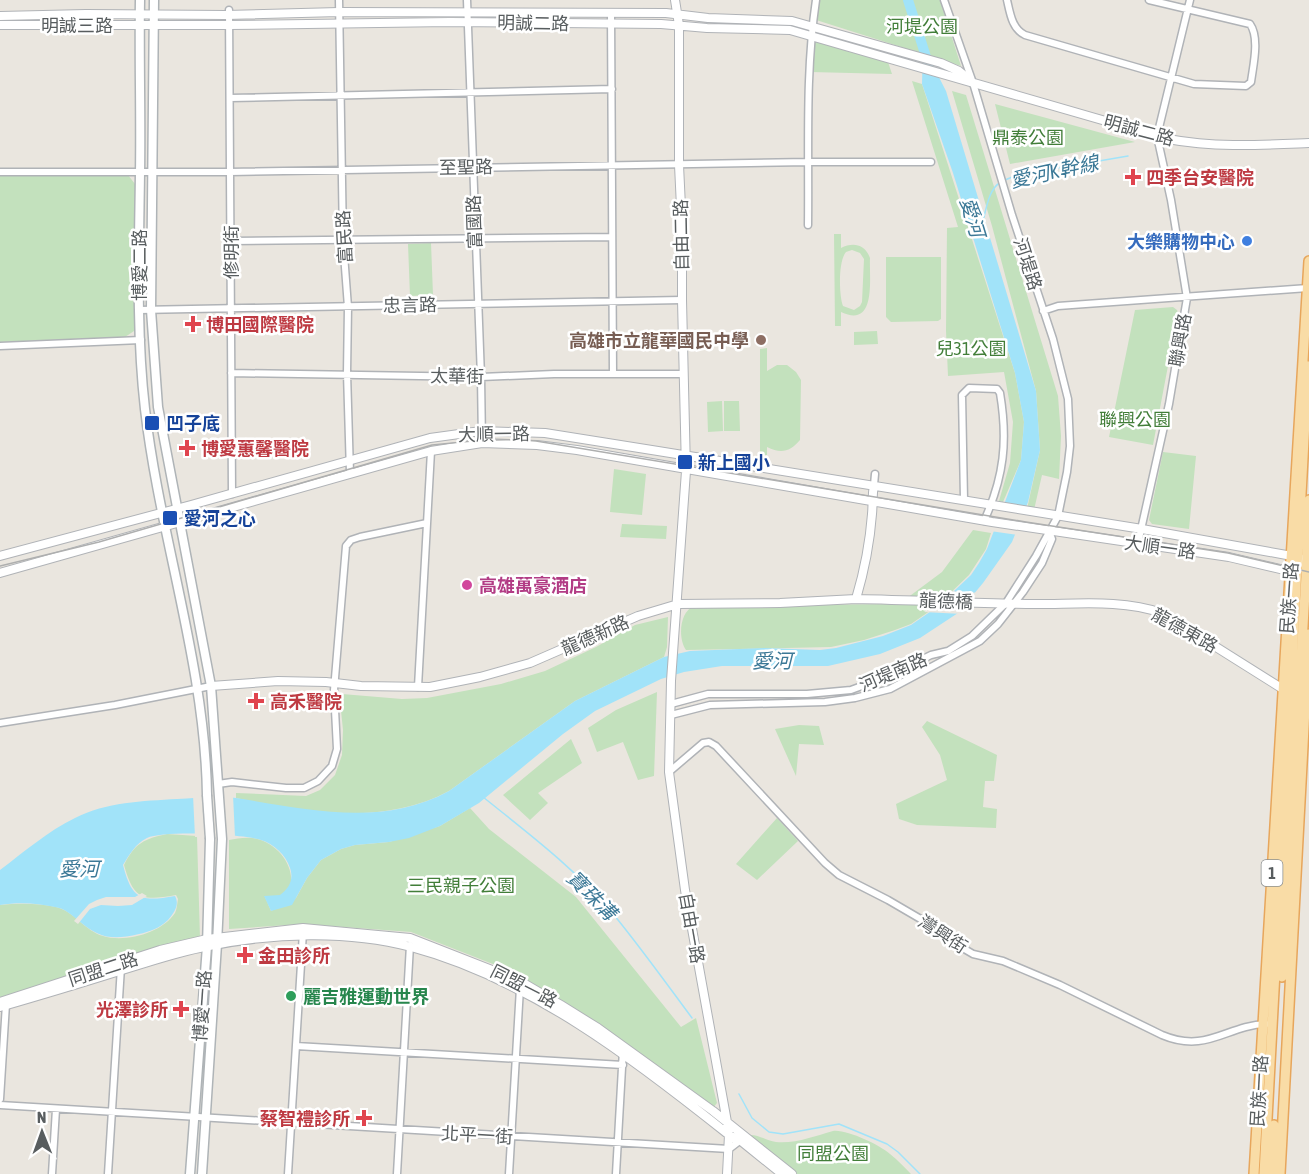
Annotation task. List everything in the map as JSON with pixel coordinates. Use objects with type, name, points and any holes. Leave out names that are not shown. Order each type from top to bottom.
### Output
[{"type":"main road","name":"博愛二路","points":[[140,0],[139,310],[145,408],[165,528]]},
{"type":"main road","name":"博愛二路","points":[[154,0],[152,310],[158,407],[180,523]]},
{"type":"main road","name":"民族一路","points":[[1302,559],[1309,261]]},
{"type":"main road","name":"民族一路","points":[[1271,1174],[1302,559],[1309,358]]},
{"type":"main road","name":"民族一路","points":[[1302,559],[1309,500]]},
{"type":"main road","points":[[180,523],[211,686],[218,784]]},
{"type":"main road","points":[[165,528],[196,689]]},
{"type":"main road","name":"民族一路","points":[[1264,1174],[1301,575]]},
{"type":"main road","name":"民族一路","points":[[1294,691],[1309,634]]},
{"type":"main road","name":"博愛一路","points":[[190,1174],[207,943],[210,839],[204,743],[196,689]]},
{"type":"main road","name":"博愛一路","points":[[202,1174],[222,839],[218,784]]},
{"type":"main road","name":"民族一路","points":[[1254,1174],[1263,1024],[1289,793]]},
{"type":"main road","name":"民族一路","points":[[1280,1174],[1289,793]]},
{"type":"street","name":"富民路","points":[[339,0],[343,241],[348,307],[346,374],[350,473]]},
{"type":"street","name":"富國路","points":[[467,0],[482,443]]},
{"type":"street","name":"自由二路","points":[[675,0],[679,15],[679,165],[686,471]]},
{"type":"street","points":[[808,225],[808,111],[816,0]]},
{"type":"street","name":"河堤路","points":[[944,0],[973,83],[1055,348],[1068,399],[1070,446],[1067,472],[1058,516],[1049,531]]},
{"type":"street","points":[[1006,0],[1014,25],[1020,33],[1025,35],[1194,84],[1246,86],[1251,82],[1254,35],[1250,24],[1149,0]]},
{"type":"street","points":[[1157,136],[1190,0]]},
{"type":"street","name":"修明街","points":[[230,13],[232,494]]},
{"type":"street","name":"明誠二路","points":[[154,14],[611,13],[792,21],[812,31],[907,64],[1157,136],[1207,144],[1240,146],[1309,143]]},
{"type":"street","points":[[611,13],[612,374]]},
{"type":"street","name":"明誠三路","points":[[0,16],[154,14]]},
{"type":"street","name":"明誠二路","points":[[153,26],[468,22],[679,25],[812,31],[935,61],[959,71],[973,83]]},
{"type":"street","name":"明誠三路","points":[[0,25],[153,26]]},
{"type":"street","points":[[230,98],[612,89]]},
{"type":"street","name":"聯興路","points":[[1138,543],[1169,404],[1187,298],[1170,196],[1157,136]]},
{"type":"street","name":"至聖路","points":[[0,172],[230,172],[931,162]]},
{"type":"street","points":[[231,242],[612,237]]},
{"type":"street","points":[[1043,311],[1058,306],[1308,288]]},
{"type":"street","name":"忠言路","points":[[139,310],[682,300]]},
{"type":"street","points":[[0,346],[141,340]]},
{"type":"street","name":"太華街","points":[[231,373],[481,377],[554,374],[683,374]]},
{"type":"street","points":[[964,500],[962,395],[969,388],[997,389],[1000,393],[1004,426],[1003,465],[995,505],[988,522]]},
{"type":"street","name":"大順一路","points":[[0,556],[430,438],[481,430],[545,433],[686,455],[1142,529],[1302,559]]},
{"type":"street","name":"大順一路","points":[[0,573],[431,451],[482,443],[537,445],[577,450],[686,471],[988,522],[1229,557],[1301,575]]},
{"type":"street","points":[[418,687],[431,451]]},
{"type":"street","points":[[678,604],[686,471]]},
{"type":"street","points":[[856,599],[862,580],[872,516],[871,501],[875,474]]},
{"type":"street","points":[[218,784],[232,782],[304,788],[318,781],[332,766],[337,749],[334,684],[346,546],[351,540],[360,537],[427,523]]},
{"type":"street","name":"河堤南路","points":[[671,715],[710,705],[825,702],[878,693],[916,677],[980,641],[998,624],[1036,565],[1036,556],[1049,531]]},
{"type":"street","name":"河堤南路","points":[[671,704],[708,694],[807,694],[863,687],[931,655],[948,651],[972,636],[1010,603],[1046,554],[1052,539],[1049,531]]},
{"type":"street","name":"龍德新路","points":[[211,686],[278,681],[418,687],[480,677],[518,667],[638,616],[678,604],[780,603],[856,599]]},
{"type":"street","name":"龍德橋","points":[[856,599],[982,602]]},
{"type":"street","name":"龍德東路","points":[[982,602],[1103,604],[1152,610],[1162,613],[1294,691]]},
{"type":"street","name":"自由一路","points":[[678,604],[672,681],[669,772],[685,890],[728,1122],[728,1174]]},
{"type":"street","points":[[0,723],[115,705],[211,686]]},
{"type":"street","name":"灣興街","points":[[669,772],[703,742],[709,742],[716,746],[825,863],[839,875],[948,935],[973,954],[1003,962],[1060,985],[1168,1038],[1182,1042],[1205,1040],[1253,1024],[1274,1024]]},
{"type":"street","points":[[288,1174],[303,932]]},
{"type":"street","name":"同盟一路","points":[[207,943],[303,932],[410,943],[520,985],[598,1028],[729,1135],[743,1138],[792,1174]]},
{"type":"street","name":"同盟二路","points":[[3,1004],[121,967],[160,950],[207,943]]},
{"type":"street","points":[[397,1174],[410,943]]},
{"type":"street","points":[[108,1174],[121,967]]},
{"type":"street","points":[[509,1174],[520,985]]},
{"type":"street","points":[[0,1099],[3,1004]]},
{"type":"street","points":[[296,1046],[623,1065]]},
{"type":"street","points":[[616,1174],[623,1050]]},
{"type":"street","name":"同盟一路","points":[[623,1050],[728,1122],[782,1174]]},
{"type":"street","name":"北平一街","points":[[0,1105],[729,1149]]},
{"type":"street","points":[[52,1174],[56,1109]]},
{"type":"street","points":[[729,1149],[743,1138]]},
{"type":"green space","name":"河堤公園","points":[[816,0],[940,0],[961,66],[813,19]]},
{"type":"green space","name":"河堤公園","points":[[812,40],[888,62],[892,74],[810,72]]},
{"type":"green space","name":"兒31公園","points":[[912,81],[922,84],[1015,373],[1024,422],[1021,460],[1003,502],[999,501],[1010,463],[1013,422],[1004,372],[948,376],[947,228],[958,227]]},
{"type":"green space","points":[[952,91],[966,95],[1058,396],[1061,436],[1059,479],[1042,475],[1034,510],[1027,509],[1040,450],[1036,391],[992,226]]},
{"type":"green space","name":"鼎泰公園","points":[[995,104],[1135,142],[1010,164]]},
{"type":"green space","points":[[128,175],[135,184],[134,331],[125,337],[0,342],[0,176]]},
{"type":"green space","points":[[834,234],[841,234],[841,248],[854,245],[862,247],[868,253],[870,288],[866,308],[861,314],[841,312],[841,326],[835,326]],"holes":[[[852,250],[860,253],[864,259],[862,302],[854,310],[843,306],[840,270],[846,252]]]},
{"type":"green space","points":[[431,243],[433,295],[410,296],[408,244]]},
{"type":"green space","points":[[886,257],[941,257],[941,319],[938,321],[891,322],[886,317]]},
{"type":"green space","name":"聯興公園","points":[[1173,307],[1178,313],[1153,445],[1109,437],[1135,310]]},
{"type":"green space","points":[[877,331],[878,344],[854,345],[854,332]]},
{"type":"green space","points":[[767,348],[767,371],[777,365],[787,365],[796,372],[801,380],[800,440],[785,451],[767,447],[767,455],[760,455],[760,349]]},
{"type":"green space","points":[[722,401],[723,431],[708,432],[707,402]]},
{"type":"green space","points":[[724,401],[739,401],[740,431],[724,431]]},
{"type":"green space","points":[[1163,452],[1196,456],[1189,529],[1152,524],[1149,520]]},
{"type":"green space","points":[[614,469],[646,474],[642,515],[610,512]]},
{"type":"green space","points":[[622,524],[667,526],[666,539],[620,537]]},
{"type":"green space","points":[[973,530],[991,533],[986,549],[969,575],[937,606],[911,624],[864,640],[831,647],[686,650],[683,645],[681,626],[685,614],[694,606],[899,604],[942,572]]},
{"type":"green space","points":[[668,617],[667,647],[664,657],[575,701],[449,791],[424,802],[371,813],[344,813],[317,812],[236,798],[236,793],[306,796],[320,790],[335,775],[342,755],[343,730],[340,701],[342,694],[402,699],[427,698],[501,684],[545,671],[596,647],[635,625]]},
{"type":"green space","points":[[657,692],[654,776],[638,780],[623,742],[597,752],[588,728],[616,710]]},
{"type":"green space","points":[[927,721],[997,755],[994,781],[985,781],[983,807],[997,809],[996,828],[917,825],[899,819],[896,804],[947,780],[940,755],[922,727]]},
{"type":"green space","points":[[799,725],[819,726],[824,745],[799,744],[796,776],[775,729]]},
{"type":"green space","points":[[571,739],[582,763],[538,793],[548,803],[530,820],[503,795]]},
{"type":"green space","name":"三民親子公園","points":[[470,808],[489,829],[576,897],[681,1027],[696,1018],[717,1103],[713,1108],[518,974],[411,932],[303,924],[229,929],[229,840],[252,838],[266,843],[278,851],[286,861],[291,883],[287,892],[279,897],[265,897],[271,911],[296,898],[307,878],[321,860],[341,849],[355,845],[389,842],[440,826]]},
{"type":"green space","points":[[777,818],[798,841],[757,880],[736,864]]},
{"type":"green space","points":[[167,834],[197,836],[200,938],[0,1001],[0,905],[28,904],[56,907],[91,930],[112,938],[132,937],[152,931],[169,920],[175,913],[178,899],[176,895],[155,898],[141,895],[132,885],[124,865],[141,843]]},
{"type":"green space","name":"同盟公園","points":[[833,1131],[854,1135],[879,1146],[911,1174],[797,1174],[749,1135],[773,1141],[790,1142]]},
{"type":"water","name":"愛河","points":[[923,46],[946,91],[1036,391],[1040,450],[1028,502],[1012,542],[958,613],[920,638],[880,654],[828,666],[722,666],[684,672],[661,679],[595,711],[563,734],[479,803],[440,826],[409,838],[341,849],[321,860],[307,878],[292,905],[271,911],[264,896],[280,895],[291,880],[291,872],[286,859],[270,844],[238,836],[169,834],[143,840],[130,853],[123,865],[130,885],[140,896],[154,899],[175,896],[177,906],[172,915],[165,923],[150,931],[122,937],[100,935],[68,912],[58,908],[28,903],[0,905],[0,870],[55,829],[99,809],[138,802],[221,797],[344,812],[397,809],[423,802],[449,791],[575,701],[664,657],[690,651],[836,648],[883,636],[911,625],[937,607],[971,575],[987,549],[1021,460],[1024,422],[1015,373],[953,173],[922,84]]},
{"type":"pier","points":[[1001,503],[1029,508],[1018,535],[990,531]]},
{"type":"pier","points":[[949,591],[980,593],[962,614],[924,612]]},
{"type":"pier","points":[[193,795],[233,795],[235,837],[195,837]]},
{"type":"pier","points":[[142,893],[147,896],[132,905],[101,905],[90,909],[78,924],[74,921],[89,904],[97,900],[106,897],[135,897]]},
{"type":"waterway","name":"愛河","points":[[908,0],[927,60]]},
{"type":"waterway","name":"愛河K幹線","points":[[1005,180],[1017,175],[1128,156]]},
{"type":"waterway","name":"愛河K幹線","points":[[984,217],[992,192],[1001,182]]},
{"type":"waterway","name":"寶珠溝","points":[[483,797],[552,853],[600,898],[692,1018]]},
{"type":"waterway","name":"寶珠溝","points":[[739,1094],[752,1118],[769,1132],[783,1134],[839,1124],[887,1144],[920,1174]]},
{"type":"tram line","points":[[0,566],[99,542],[432,445],[509,440],[536,441],[1228,553],[1309,572]]},
{"type":"place","name":"四季台安醫院","points":[[1133,177]]},
{"type":"place","name":"大樂購物中心","points":[[1247,241]]},
{"type":"place","name":"博田國際醫院","points":[[193,324]]},
{"type":"place","name":"高雄市立龍華國民中學","points":[[761,340]]},
{"type":"place","name":"凹子底","points":[[152,423]]},
{"type":"place","name":"博愛蕙馨醫院","points":[[187,448]]},
{"type":"place","name":"新上國小","points":[[685,462]]},
{"type":"place","name":"愛河之心","points":[[170,518]]},
{"type":"place","name":"高雄萬豪酒店","points":[[467,585]]},
{"type":"place","name":"高禾醫院","points":[[256,701]]},
{"type":"place","name":"金田診所","points":[[245,955]]},
{"type":"place","name":"麗吉雅運動世界","points":[[291,996]]},
{"type":"place","name":"光澤診所","points":[[181,1009]]},
{"type":"place","name":"蔡智禮診所","points":[[364,1118]]}]
